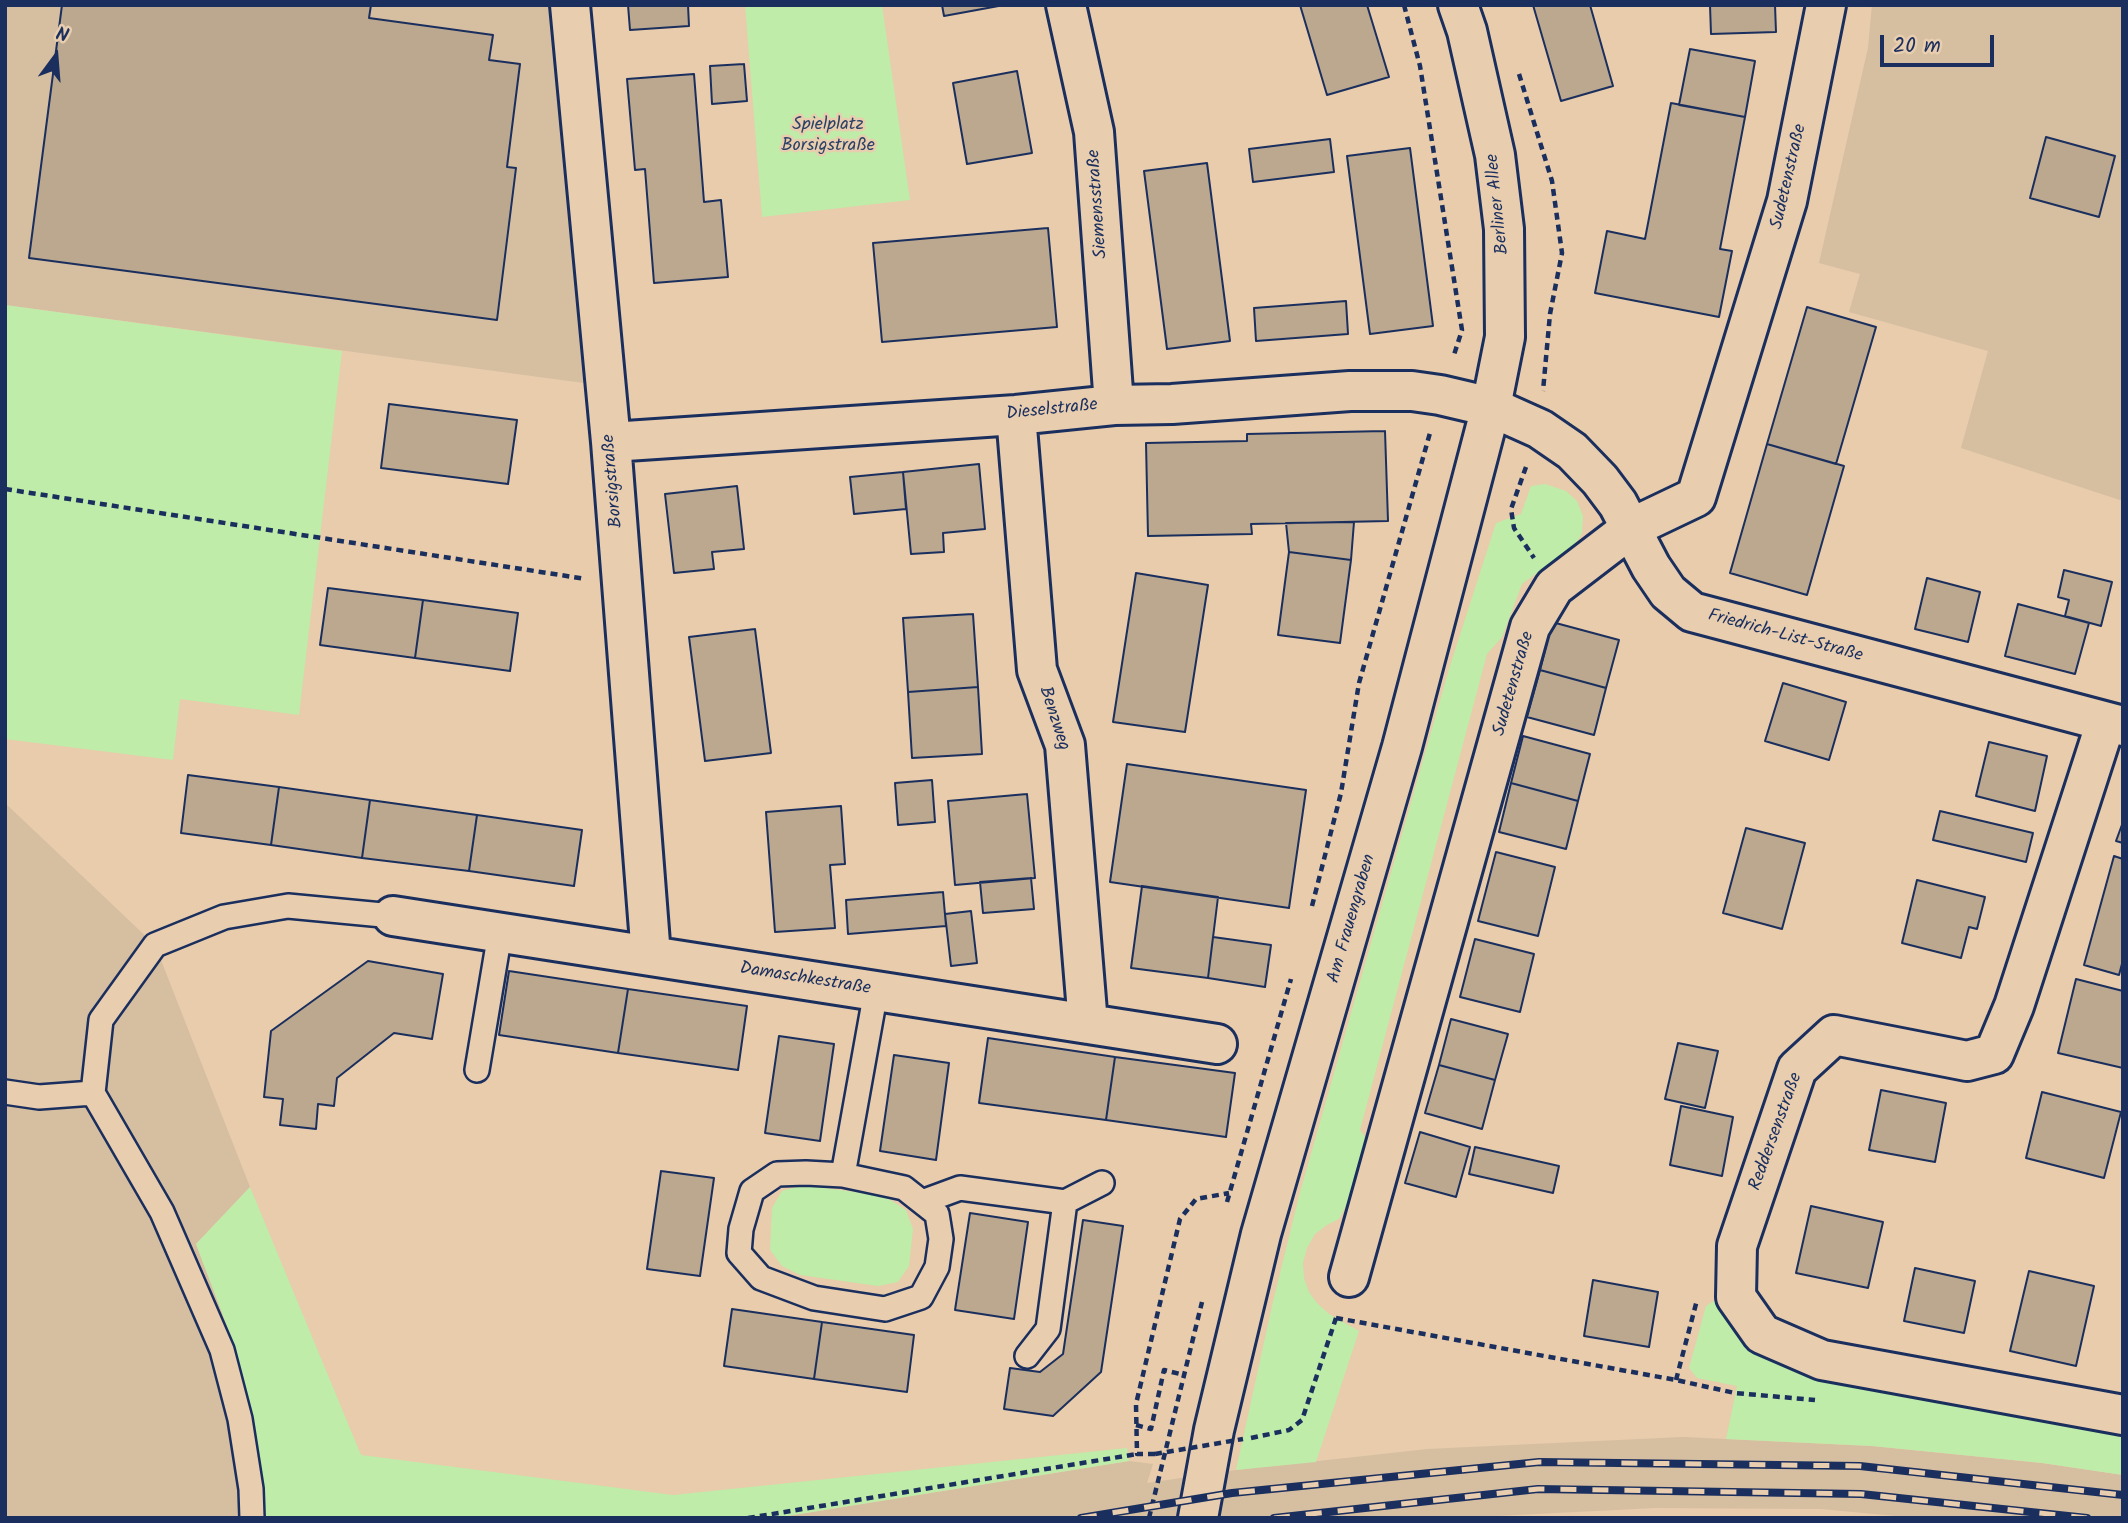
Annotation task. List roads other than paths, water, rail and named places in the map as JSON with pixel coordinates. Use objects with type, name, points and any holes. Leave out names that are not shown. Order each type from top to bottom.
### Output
[{"type":"street","name":"Borsigstraße","points":[[570,5],[611,442],[652,956]]},
{"type":"street","name":"Siemensstraße","points":[[1066,5],[1094,132],[1114,405]]},
{"type":"street","name":"Berliner Allee","points":[[1458,5],[1467,31],[1495,155],[1504,229],[1505,337],[1492,407]]},
{"type":"street","name":"Sudetenstraße","points":[[1349,1278],[1530,627],[1554,587],[1631,528],[1696,497],[1787,201],[1826,5]]},
{"type":"street","name":"Dieselstraße","points":[[611,442],[1016,415],[1114,405],[1172,404],[1350,391],[1412,391],[1492,407]]},
{"type":"street","name":"Friedrich-List-Straße","points":[[1492,407],[1540,429],[1572,451],[1600,480],[1668,592],[1692,612],[2114,724]]},
{"type":"street","name":"Am Frauengraben","points":[[1198,1518],[1228,1435],[1264,1221],[1402,747],[1492,407]]},
{"type":"street","name":"Benzweg","points":[[1016,415],[1037,670],[1065,745],[1088,1024]]},
{"type":"street","name":"Reddersenstraße","points":[[2114,724],[2014,1006],[1994,1054],[1967,1061],[1834,1035],[1797,1069],[1737,1246],[1736,1297],[1762,1334],[1822,1360],[2123,1415]]},
{"type":"street","name":"Damaschkestraße","points":[[393,916],[1217,1045]]},
{"type":"lane","points":[[252,1518],[251,1489],[240,1419],[222,1350],[162,1212],[93,1093],[101,1020],[155,946],[224,917],[288,906],[393,916]]},
{"type":"lane","points":[[477,1070],[500,933]]},
{"type":"lane","points":[[843,1175],[876,991]]},
{"type":"lane","points":[[5,1092],[39,1097],[93,1093]]},
{"type":"lane","points":[[777,1174],[843,1175],[904,1188],[922,1202],[937,1214],[941,1239],[937,1267],[921,1297],[885,1309],[814,1298],[761,1278],[739,1254],[741,1229],[752,1191],[777,1174]]},
{"type":"lane","points":[[922,1202],[960,1188],[1065,1202],[1102,1183]]},
{"type":"lane","points":[[1027,1356],[1048,1329],[1065,1202]]},
{"type":"railway","points":[[1081,1518],[1232,1493],[1539,1462],[1860,1466],[2123,1495]]},
{"type":"railway","points":[[1274,1518],[1538,1489],[1861,1494],[2087,1518]]},
{"type":"park label","name":"Spielplatz Borsigstraße","points":[[828,136]]}]
